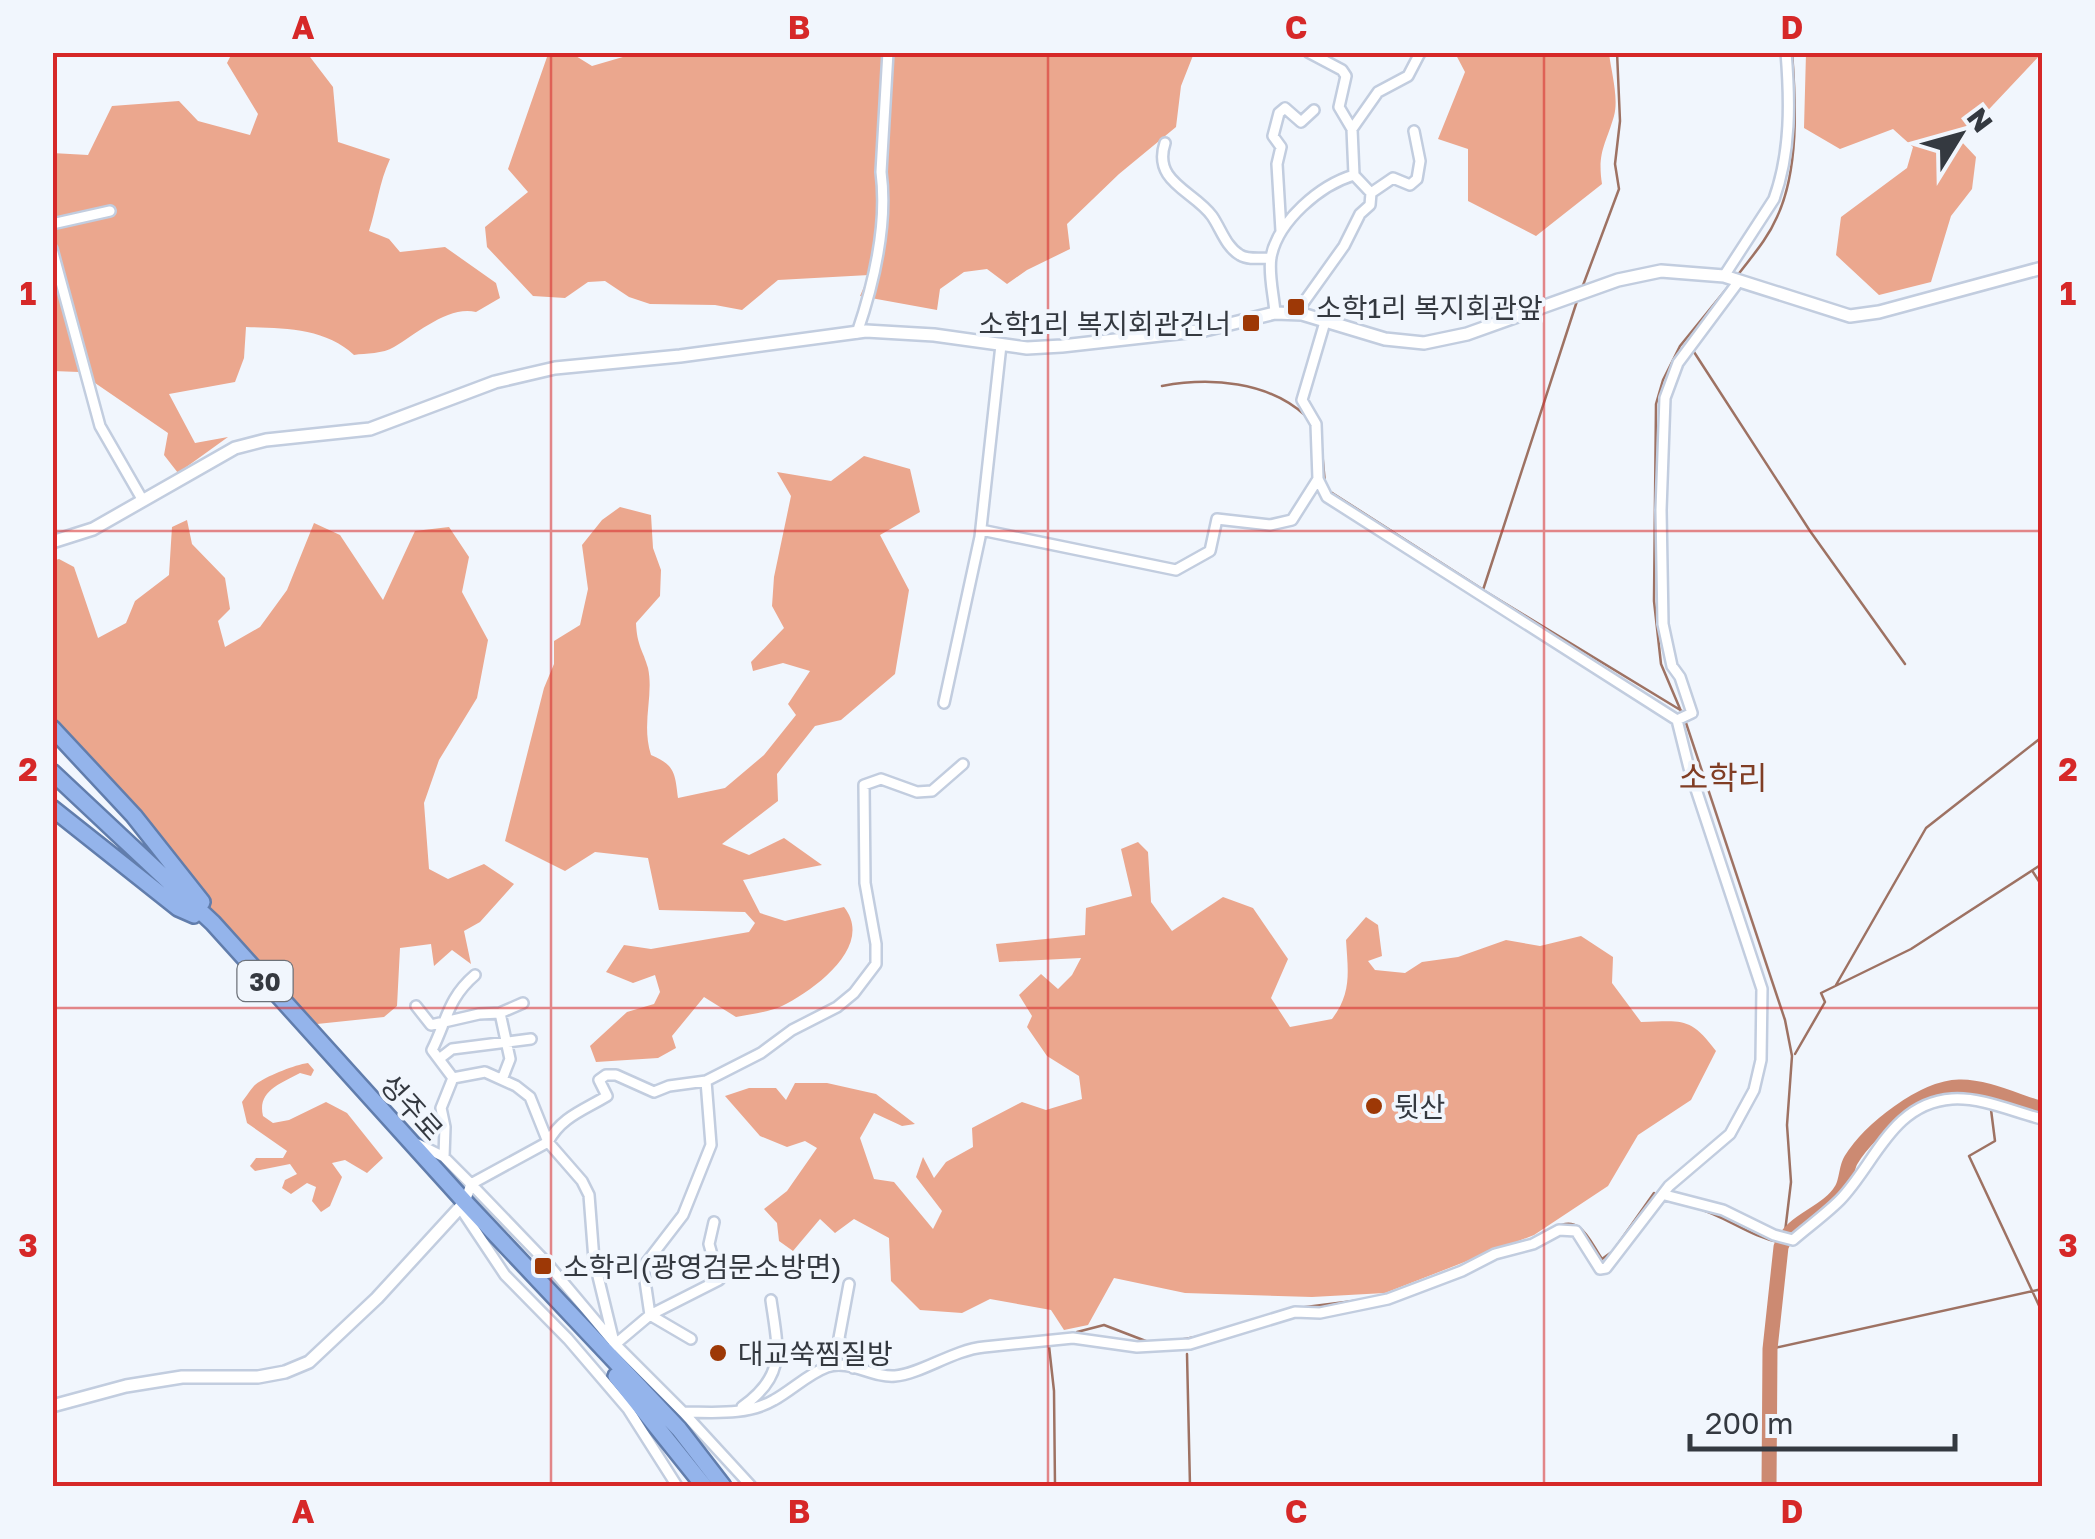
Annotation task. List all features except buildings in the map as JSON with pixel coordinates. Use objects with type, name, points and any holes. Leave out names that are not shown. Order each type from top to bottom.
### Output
[{"type":"highway","points":[[52,728],[134,816],[206,908],[213,924]]},
{"type":"highway","name":"성주로","points":[[52,772],[213,924],[409,1140],[463,1206],[610,1348],[723,1486]]},
{"type":"highway","name":"성주로","points":[[52,781],[194,915],[628,1390],[704,1486]]},
{"type":"highway","points":[[52,808],[178,908],[194,915]]},
{"type":"street","points":[[857,332],[876,265],[888,52]]},
{"type":"street","points":[[1290,313],[1299,309],[1344,246],[1360,214],[1370,206],[1371,193],[1354,174],[1352,129],[1339,107],[1346,76],[1308,52]]},
{"type":"street","points":[[1677,720],[1692,713],[1680,677],[1672,666],[1663,624],[1661,510],[1665,398],[1678,363],[1774,199],[1790,108],[1786,52]]},
{"type":"street","points":[[1352,129],[1378,92],[1408,76],[1420,54]]},
{"type":"street","points":[[1282,231],[1277,164],[1281,147],[1273,136],[1279,113],[1286,108],[1301,122],[1314,110]]},
{"type":"street","points":[[1371,193],[1393,178],[1410,185],[1417,179],[1420,161],[1414,131]]},
{"type":"street","points":[[1165,142],[1162,162],[1175,186],[1209,212],[1234,251],[1244,258],[1270,258]]},
{"type":"street","points":[[1275,313],[1270,258],[1282,231],[1327,186],[1354,174]]},
{"type":"street","points":[[52,224],[110,211]]},
{"type":"street","points":[[52,249],[100,426],[142,499]]},
{"type":"street","points":[[52,542],[93,528],[236,448],[276,439],[370,429],[524,374],[857,332],[934,335],[1001,345],[1062,346],[1204,330],[1275,313],[1290,313],[1384,339],[1424,342],[1467,334],[1618,280],[1661,271],[1731,278],[1850,316],[1879,312],[2042,268]]},
{"type":"street","points":[[683,1412],[734,1412],[770,1403],[825,1368],[840,1364],[897,1376],[970,1348],[1073,1338],[1137,1347],[1190,1344],[1294,1312],[1320,1314],[1388,1300],[1495,1254],[1568,1229],[1584,1240],[1600,1269],[1606,1268],[1676,1179],[1730,1134],[1745,1110],[1759,1071],[1764,1029],[1762,989],[1689,768],[1677,720],[1327,497],[1318,479],[1316,424],[1302,400],[1325,322]]},
{"type":"street","points":[[944,703],[981,530],[1001,345]]},
{"type":"street","points":[[981,530],[1176,570],[1210,551],[1217,520],[1270,525],[1292,520],[1318,479]]},
{"type":"street","points":[[52,1406],[98,1392],[164,1380],[258,1377],[305,1364],[328,1347],[377,1298],[463,1206],[470,1184],[548,1142],[554,1130],[573,1114],[607,1096],[600,1080],[606,1074],[654,1092],[706,1081],[837,1007],[854,993],[876,964],[865,883],[864,785],[881,779],[917,792],[932,792],[963,764]]},
{"type":"street","points":[[452,1078],[432,1050],[450,1003],[475,975]]},
{"type":"street","points":[[416,1006],[431,1025],[500,1013],[523,1003]]},
{"type":"street","points":[[500,1013],[510,1059],[502,1077]]},
{"type":"street","points":[[439,1059],[452,1050],[531,1038]]},
{"type":"street","points":[[452,1078],[485,1072],[502,1077],[530,1097],[548,1142],[570,1166],[588,1195],[594,1260],[610,1348]]},
{"type":"street","points":[[444,1157],[441,1108],[452,1078]]},
{"type":"street","points":[[650,1315],[644,1267],[684,1215],[711,1145],[706,1081]]},
{"type":"street","points":[[1661,1199],[1722,1210],[1793,1240],[1840,1200],[1900,1122],[1934,1103],[1950,1099],[1983,1103],[2042,1119]]},
{"type":"street","points":[[409,1140],[444,1157],[546,1263],[610,1348],[683,1412],[745,1484]]},
{"type":"street","points":[[463,1206],[505,1275],[568,1339],[628,1410],[677,1486]]},
{"type":"street","points":[[610,1348],[650,1315],[719,1280],[708,1244],[714,1222]]},
{"type":"street","points":[[849,1284],[838,1338],[853,1368]]},
{"type":"street","points":[[734,1412],[771,1380],[779,1356],[771,1300]]},
{"type":"street","points":[[650,1315],[691,1339]]},
{"type":"shaded area","points":[[640,52],[1194,53],[1181,86],[1176,127],[1067,224],[1070,249],[1007,284],[987,269],[964,272],[940,289],[937,310],[860,296],[869,275],[778,280],[742,310],[715,305],[650,304],[629,297],[605,281],[588,282],[565,298],[533,296],[487,247],[485,227],[528,192],[508,169],[547,57],[571,53],[592,66]]},
{"type":"shaded area","points":[[232,53],[307,53],[333,87],[338,142],[390,159],[369,231],[389,239],[400,252],[445,247],[496,283],[500,298],[476,312],[444,317],[394,347],[374,353],[354,355],[331,339],[303,331],[246,327],[244,358],[235,382],[169,394],[195,443],[228,437],[178,473],[164,455],[168,433],[79,372],[53,371],[52,153],[88,155],[112,106],[179,101],[198,121],[250,135],[258,114],[227,63]]},
{"type":"shaded area","points":[[1455,53],[1609,53],[1615,109],[1601,156],[1602,184],[1536,236],[1468,201],[1468,149],[1438,139],[1465,72]]},
{"type":"shaded area","points":[[1806,53],[2042,53],[1960,140],[1976,157],[1972,189],[1951,216],[1931,282],[1879,295],[1836,255],[1841,217],[1907,168],[1913,147],[1893,129],[1840,149],[1804,128]]},
{"type":"shaded area","points":[[864,456],[910,469],[920,512],[880,535],[909,590],[895,674],[841,720],[815,726],[777,774],[778,801],[722,844],[749,855],[784,838],[822,865],[743,880],[760,913],[785,921],[844,907],[852,922],[852,937],[846,951],[824,978],[782,1006],[736,1017],[704,997],[672,1036],[676,1048],[658,1058],[596,1062],[590,1046],[627,1012],[654,1004],[660,992],[655,975],[633,983],[606,972],[624,945],[651,949],[749,932],[755,923],[745,912],[659,910],[648,858],[595,852],[565,871],[505,841],[544,688],[554,664],[554,641],[580,625],[588,589],[582,545],[602,520],[620,507],[651,515],[653,548],[661,570],[660,596],[636,623],[648,668],[647,732],[651,755],[672,771],[678,798],[725,788],[764,755],[796,715],[788,704],[810,671],[783,663],[753,671],[751,662],[784,628],[772,606],[791,496],[777,472],[831,481]]},
{"type":"shaded area","points":[[187,520],[192,544],[225,578],[230,609],[218,621],[225,647],[260,627],[287,590],[314,523],[340,535],[383,600],[415,531],[449,527],[469,557],[462,592],[488,640],[477,698],[439,760],[424,803],[429,869],[448,879],[484,864],[514,884],[480,922],[464,931],[471,964],[452,950],[434,966],[431,944],[400,948],[397,1006],[384,1017],[317,1024],[52,739],[52,561],[59,559],[74,567],[98,638],[126,623],[135,601],[169,575],[172,527]]},
{"type":"shaded area","points":[[1138,842],[1148,852],[1151,902],[1172,931],[1223,897],[1253,908],[1288,959],[1271,998],[1290,1027],[1332,1019],[1346,991],[1346,940],[1366,917],[1378,925],[1382,956],[1368,961],[1375,970],[1405,973],[1422,962],[1458,957],[1506,940],[1540,946],[1581,936],[1613,957],[1612,983],[1641,1022],[1692,1026],[1716,1051],[1691,1100],[1638,1135],[1608,1186],[1534,1235],[1385,1293],[1312,1297],[1185,1293],[1114,1278],[1088,1325],[1064,1330],[1051,1310],[990,1299],[962,1313],[920,1310],[891,1281],[889,1238],[854,1219],[835,1233],[820,1219],[793,1251],[779,1241],[777,1223],[764,1209],[787,1191],[817,1148],[805,1141],[787,1147],[760,1136],[725,1096],[749,1088],[776,1088],[786,1100],[795,1083],[827,1083],[876,1094],[915,1124],[902,1126],[874,1113],[860,1138],[874,1179],[894,1182],[933,1229],[942,1211],[916,1177],[923,1157],[934,1178],[946,1162],[973,1147],[972,1128],[1022,1102],[1046,1110],[1082,1099],[1079,1076],[1047,1056],[1027,1027],[1032,1016],[1019,995],[1041,974],[1058,989],[1081,958],[999,962],[996,944],[1085,935],[1086,908],[1132,896],[1121,849]]},
{"type":"shaded area","points":[[308,1063],[314,1070],[311,1076],[300,1073],[267,1094],[263,1116],[273,1123],[289,1120],[326,1102],[347,1113],[383,1158],[367,1173],[345,1160],[332,1163],[342,1177],[330,1206],[321,1212],[312,1201],[316,1187],[307,1183],[291,1194],[282,1188],[285,1180],[297,1174],[290,1164],[255,1171],[250,1166],[256,1158],[283,1158],[287,1151],[247,1123],[242,1102],[259,1082]]},
{"type":"waterway","points":[[1582,288],[1619,189],[1615,164],[1620,121],[1617,52]]},
{"type":"waterway","points":[[1737,276],[1773,225],[1789,179],[1795,115],[1792,52]]},
{"type":"waterway","points":[[1732,282],[1680,346],[1656,404],[1654,601],[1661,664],[1686,723],[1785,1020],[1792,1056],[1787,1125],[1791,1182],[1785,1232]]},
{"type":"waterway","points":[[1577,301],[1483,590],[1682,711]]},
{"type":"waterway","points":[[1694,352],[1810,531],[1905,664]]},
{"type":"waterway","points":[[1162,386],[1199,382],[1238,384],[1274,395],[1306,416]]},
{"type":"waterway","points":[[1320,428],[1325,484]]},
{"type":"waterway","points":[[1329,491],[1482,589]]},
{"type":"waterway","points":[[1836,985],[1926,828],[2042,737]]},
{"type":"waterway","points":[[1795,1054],[1825,1002],[1821,993],[1911,949],[2042,864]]},
{"type":"waterway","points":[[2033,872],[2042,886]]},
{"type":"waterway","points":[[1769,1486],[1770,1349],[1781,1247],[1786,1238],[1835,1198],[1860,1148],[1914,1102],[1945,1089],[1969,1087],[2042,1109]]},
{"type":"waterway","points":[[1989,1094],[1995,1141],[1969,1156],[2042,1312]]},
{"type":"waterway","points":[[1555,1228],[1564,1224],[1577,1226],[1602,1259],[1613,1251],[1654,1193],[1657,1197]]},
{"type":"waterway","points":[[1694,1207],[1782,1243]]},
{"type":"waterway","points":[[1411,1285],[1469,1263]]},
{"type":"waterway","points":[[1770,1349],[2042,1289]]},
{"type":"waterway","points":[[1290,1309],[1361,1300]]},
{"type":"waterway","points":[[1077,1332],[1104,1325],[1151,1343]]},
{"type":"waterway","points":[[1179,1340],[1201,1336]]},
{"type":"waterway","points":[[1049,1346],[1054,1391],[1055,1486]]},
{"type":"waterway","points":[[1187,1354],[1190,1486]]},
{"type":"place","name":"소학1리 복지회관앞","points":[[1296,307]]},
{"type":"place","name":"소학1리 복지회관건너","points":[[1251,323]]},
{"type":"place","name":"뒷산","points":[[1374,1106]]},
{"type":"place","name":"소학리(광영검문소방면)","points":[[543,1266]]},
{"type":"place","name":"대교쑥찜질방","points":[[718,1353]]},
{"type":"district","name":"소학리","points":[[1723,777]]}]
